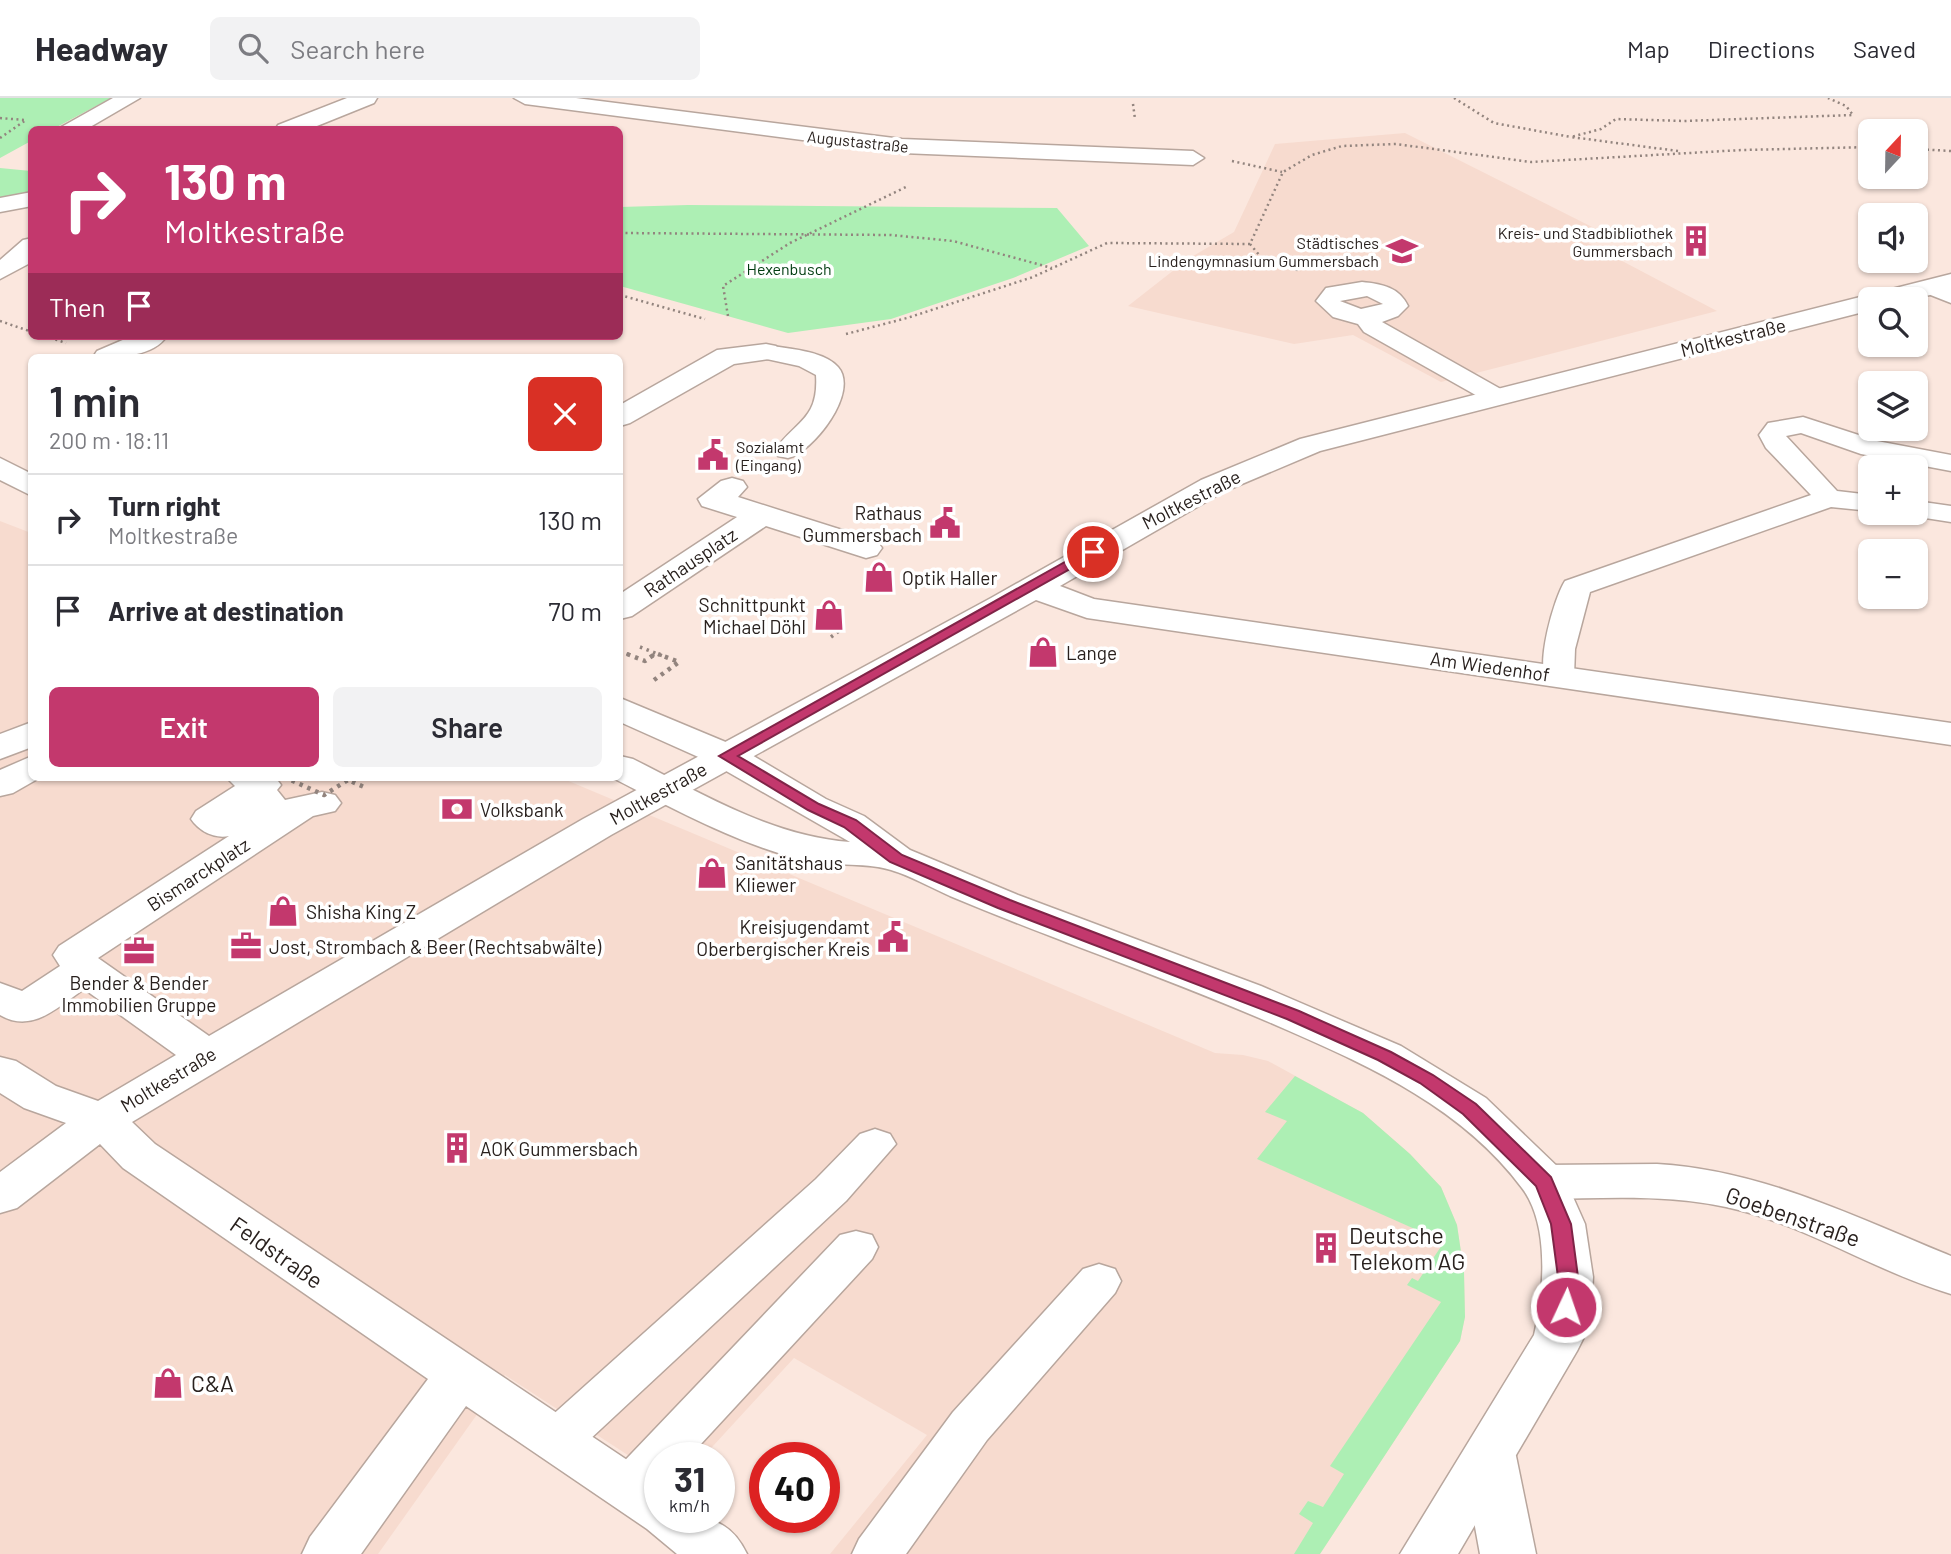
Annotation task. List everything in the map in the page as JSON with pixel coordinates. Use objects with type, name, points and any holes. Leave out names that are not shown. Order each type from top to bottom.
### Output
[{"type":"street","points":[[75,126],[129,98]]},
{"type":"street","points":[[296,126],[366,98]]},
{"type":"street","name":"Augustastraße","points":[[525,98],[902,146],[984,152],[1193,158]]},
{"type":"street","points":[[543,123],[568,104]]},
{"type":"street","points":[[0,205],[28,201]]},
{"type":"street","points":[[0,271],[22,257],[28,250]]},
{"type":"street","name":"Moltkestraße","points":[[0,1196],[102,1119],[207,1056],[665,789],[1174,506],[1236,475],[1310,445],[1858,305]]},
{"type":"street","points":[[114,354],[145,340]]},
{"type":"street","points":[[623,414],[727,356],[766,352]]},
{"type":"street","points":[[0,467],[28,484]]},
{"type":"street","name":"Rathausplatz","points":[[732,487],[713,499],[866,548]]},
{"type":"street","name":"Rathausplatz","points":[[623,607],[761,515]]},
{"type":"street","name":"Am Wiedenhof","points":[[1032,587],[1087,608],[1951,734]]},
{"type":"street","points":[[623,710],[727,756],[813,807],[850,824],[896,858],[1004,904],[1247,996],[1385,1056],[1426,1079],[1470,1109],[1544,1182],[1561,1224],[1568,1277],[1566,1307],[1559,1337],[1428,1554]]},
{"type":"street","points":[[0,748],[28,735]]},
{"type":"street","points":[[623,768],[749,831],[811,851],[896,858]]},
{"type":"street","points":[[0,785],[28,769]]},
{"type":"street","name":"Bismarckplatz","points":[[85,969],[74,955],[302,806],[322,803],[321,784],[285,787],[224,826],[209,819],[262,785],[254,781]]},
{"type":"street","points":[[0,997],[23,1010],[85,969],[207,1056]]},
{"type":"street","points":[[0,1072],[40,1097],[102,1119]]},
{"type":"street","name":"Feldstraße","points":[[102,1119],[139,1156],[458,1377],[644,1501]]},
{"type":"street","name":"Goebenstraße","points":[[1544,1182],[1648,1181],[1694,1184],[1747,1195],[1951,1276]]},
{"type":"street","points":[[330,1554],[458,1377]]},
{"type":"street","points":[[1489,1456],[1508,1554]]},
{"type":"street","name":"Feldstraße","points":[[690,1533],[719,1554]]},
{"type":"lane","points":[[1365,316],[1373,327],[1497,397]]},
{"type":"lane","points":[[766,352],[806,360],[828,371],[827,395],[819,418],[807,437],[788,450]]},
{"type":"lane","points":[[1829,498],[1775,442],[1772,435],[1777,429],[1803,425],[1871,448],[1951,463]]},
{"type":"lane","points":[[1558,676],[1559,649],[1576,587],[1829,498],[1858,501]]},
{"type":"lane","points":[[1928,511],[1951,514]]},
{"type":"lane","points":[[556,1441],[831,1190],[875,1144]]},
{"type":"lane","points":[[702,1442],[856,1247]]},
{"type":"lane","points":[[877,1554],[970,1426],[1099,1281]]},
{"type":"path","points":[[1454,98],[1472,115],[1497,127],[1689,152]]},
{"type":"path","points":[[1571,136],[1601,129],[1616,120],[1684,121],[1853,115],[1846,106],[1828,98]]},
{"type":"path","points":[[0,118],[25,120],[0,138]]},
{"type":"path","points":[[766,352],[907,318],[1052,268],[1107,243],[1250,244],[1282,172],[1317,153],[1365,144],[1404,145],[1488,160],[1572,163],[1689,152],[1858,147]]},
{"type":"path","points":[[1928,150],[1951,151]]},
{"type":"path","points":[[732,327],[723,302],[723,286],[802,233],[984,152]]},
{"type":"path","points":[[1193,158],[1245,163],[1282,172]]},
{"type":"path","points":[[623,233],[891,235],[953,242],[1052,268]]},
{"type":"path","points":[[623,296],[707,320]]},
{"type":"path","points":[[0,321],[28,331]]},
{"type":"path","points":[[948,574],[958,577]]},
{"type":"path","points":[[831,636],[839,631]]},
{"type":"path","points":[[632,644],[679,662],[647,685]]},
{"type":"path","points":[[623,652],[645,660],[656,653],[649,650]]},
{"type":"path","points":[[341,781],[321,784],[324,795],[346,781]]},
{"type":"shaded area","name":"Städtisches Lindengymnasium Gummersbach","points":[[1405,133],[1612,237],[1588,243],[1717,311],[1441,382],[1353,335],[1294,344],[1128,306],[1188,259],[1234,232],[1275,144]]},
{"type":"shaded area","points":[[0,521],[28,532],[28,781],[569,781],[1215,1053],[1243,1055],[1268,1061],[1363,1113],[1410,1154],[1441,1187],[1457,1225],[1464,1272],[1465,1317],[1460,1341],[1320,1554],[830,1554],[927,1435],[794,1358],[717,1442],[644,1442],[644,1466],[505,1375],[378,1554],[0,1554]]},
{"type":"green space","points":[[0,98],[111,98],[59,126],[28,126],[28,143],[0,158]]},
{"type":"green space","points":[[0,168],[28,171],[28,193],[24,198],[0,202]]},
{"type":"green space","name":"Hexenbusch","points":[[623,207],[1057,208],[1089,246],[1013,278],[891,319],[788,333],[623,287]]},
{"type":"green space","points":[[1295,1076],[1363,1113],[1410,1154],[1441,1187],[1457,1225],[1464,1272],[1465,1317],[1460,1341],[1320,1554],[1294,1554],[1313,1523],[1299,1514],[1308,1501],[1323,1507],[1344,1474],[1330,1466],[1441,1302],[1407,1285],[1412,1278],[1418,1281],[1444,1242],[1257,1159],[1287,1121],[1265,1112]]},
{"type":"place","name":"Kreis- und Stadbibliothek Gummersbach","points":[[1696,241]]},
{"type":"place","name":"Städtisches Lindengymnasium Gummersbach","points":[[1402,251]]},
{"type":"place","name":"Sozialamt (Eingang)","points":[[713,455]]},
{"type":"place","name":"Rathaus Gummersbach","points":[[945,523]]},
{"type":"place","name":"Optik Haller","points":[[879,577]]},
{"type":"place","name":"Schnittpunkt Michael Döhl","points":[[829,615]]},
{"type":"place","name":"Lange","points":[[1043,652]]},
{"type":"place","name":"Volksbank","points":[[457,809]]},
{"type":"place","name":"Sanitätshaus Kliewer","points":[[712,873]]},
{"type":"place","name":"Shisha King Z","points":[[283,911]]},
{"type":"place","name":"Kreisjugendamt Oberbergischer Kreis","points":[[893,937]]},
{"type":"place","name":"Jost, Strombach & Beer (Rechtsabwälte)","points":[[246,946]]},
{"type":"place","name":"Bender & Bender Immobilien Gruppe","points":[[139,951]]},
{"type":"place","name":"AOK Gummersbach","points":[[457,1148]]},
{"type":"place","name":"Deutsche Telekom AG","points":[[1326,1248]]},
{"type":"place","name":"C&A","points":[[168,1383]]},
{"type":"route","points":[[1093,552],[1003,605],[727,756],[813,807],[850,824],[896,858],[1004,904],[1293,1015],[1385,1056],[1426,1079],[1470,1109],[1544,1182],[1561,1224],[1568,1277],[1566,1307]]}]
